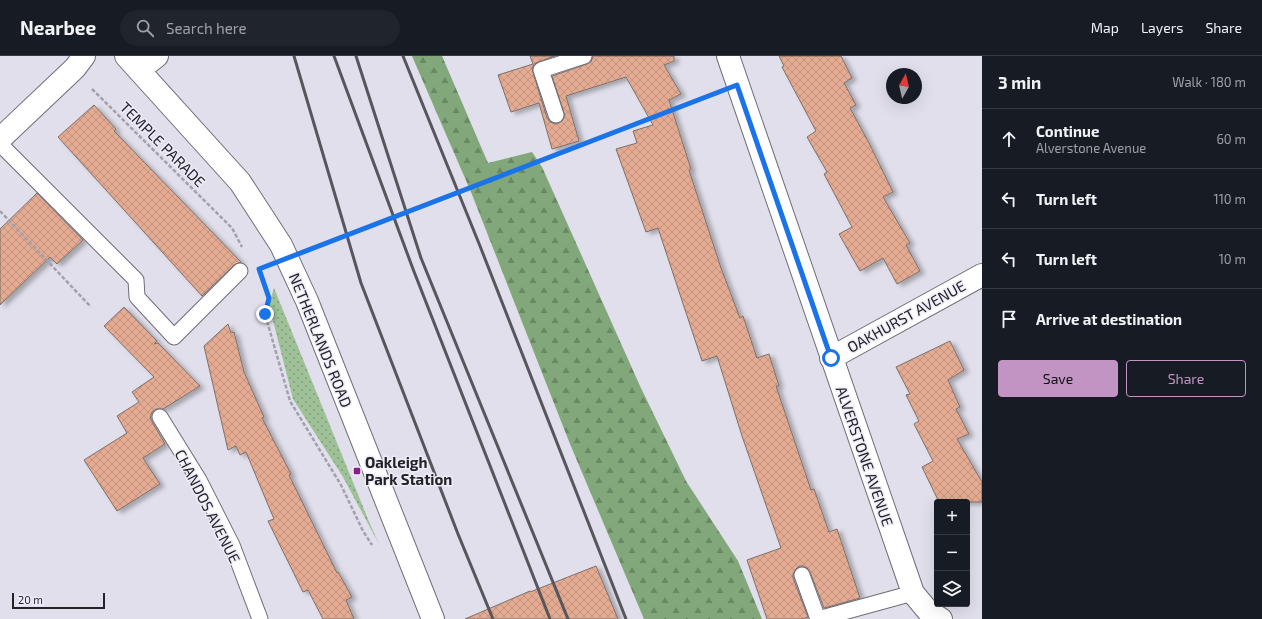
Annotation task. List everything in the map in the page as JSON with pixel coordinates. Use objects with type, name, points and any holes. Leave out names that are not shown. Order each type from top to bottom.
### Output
[{"type":"street","points":[[0,139],[75,68],[84,56]]},
{"type":"street","points":[[133,63],[157,56]]},
{"type":"street","name":"ALVERSTONE AVENUE","points":[[728,56],[913,593],[928,611],[940,619]]},
{"type":"street","name":"NETHERLANDS ROAD","points":[[133,63],[240,182],[282,245],[307,301],[433,619]]},
{"type":"street","name":"OAKHURST AVENUE","points":[[831,358],[982,275]]},
{"type":"lane","points":[[556,115],[541,70],[584,56]]},
{"type":"lane","points":[[0,144],[136,280],[137,297],[174,337],[240,271]]},
{"type":"lane","name":"CHANDOS AVENUE","points":[[160,417],[199,480],[232,545],[260,619]]},
{"type":"lane","points":[[802,575],[818,619],[913,593]]},
{"type":"path","points":[[376,551],[363,531],[341,485],[290,401],[265,314],[269,298],[259,269],[737,85]]},
{"type":"path","name":"TEMPLE PARADE","points":[[88,93],[93,88],[232,228],[243,248]]},
{"type":"path","points":[[0,210],[91,307]]},
{"type":"green space","points":[[412,56],[442,56],[488,163],[532,152],[542,167],[640,386],[686,481],[738,561],[762,619],[644,619],[570,444],[471,192]]},
{"type":"green space","points":[[274,288],[379,544],[343,477],[293,399],[269,305]]},
{"type":"building","points":[[530,56],[555,56],[534,64],[532,69],[547,118],[550,122],[555,124],[562,121],[565,116],[552,76],[587,64],[591,62],[593,56],[674,56],[674,61],[664,65],[681,94],[669,100],[691,169],[689,170],[721,268],[740,318],[743,316],[757,358],[769,354],[779,386],[776,386],[811,490],[814,489],[829,532],[837,529],[860,598],[824,608],[810,572],[807,568],[799,566],[793,574],[793,578],[808,617],[802,619],[767,619],[747,560],[781,548],[742,436],[717,356],[702,361],[658,228],[646,232],[616,149],[637,143],[633,131],[653,125],[626,77],[566,96],[579,141],[552,149],[539,103],[511,112],[498,75],[533,64]]},
{"type":"building","points":[[779,56],[841,56],[852,78],[844,83],[856,105],[850,108],[893,192],[883,197],[910,243],[906,245],[920,271],[897,284],[883,258],[860,271],[839,234],[852,227],[824,174],[827,172],[807,137],[816,131],[782,67],[784,66]]},
{"type":"building","points":[[94,105],[116,129],[114,131],[241,262],[234,265],[202,296],[58,137]]},
{"type":"building","points":[[37,193],[83,240],[57,264],[50,257],[0,305],[0,229]]},
{"type":"building","points":[[124,307],[157,341],[154,344],[158,343],[200,386],[163,409],[156,409],[152,412],[150,418],[165,444],[143,458],[160,484],[117,511],[84,460],[127,433],[117,416],[139,402],[132,392],[154,377],[104,326]]},
{"type":"building","points":[[228,324],[231,333],[234,332],[244,372],[264,417],[262,418],[291,474],[289,475],[337,573],[338,572],[352,597],[346,600],[354,619],[323,619],[308,590],[303,592],[268,521],[274,519],[246,452],[240,455],[236,446],[228,450],[204,346]]},
{"type":"building","points":[[950,341],[964,370],[948,380],[960,407],[956,409],[969,434],[957,439],[982,482],[982,502],[970,502],[970,499],[938,499],[922,467],[933,461],[914,424],[919,421],[906,395],[910,394],[896,367]]},
{"type":"building","points":[[596,566],[618,619],[465,619],[530,591]]},
{"type":"railway","points":[[294,56],[361,283],[458,534],[493,619]]},
{"type":"railway","points":[[334,56],[413,269],[550,619]]},
{"type":"railway","points":[[356,56],[421,258],[568,619]]},
{"type":"railway","points":[[403,56],[480,246],[626,619]]},
{"type":"place","name":"Oakleigh Park Station","points":[[357,471]]},
{"type":"route","points":[[265,314],[269,298],[259,269],[737,85],[831,358]]}]
